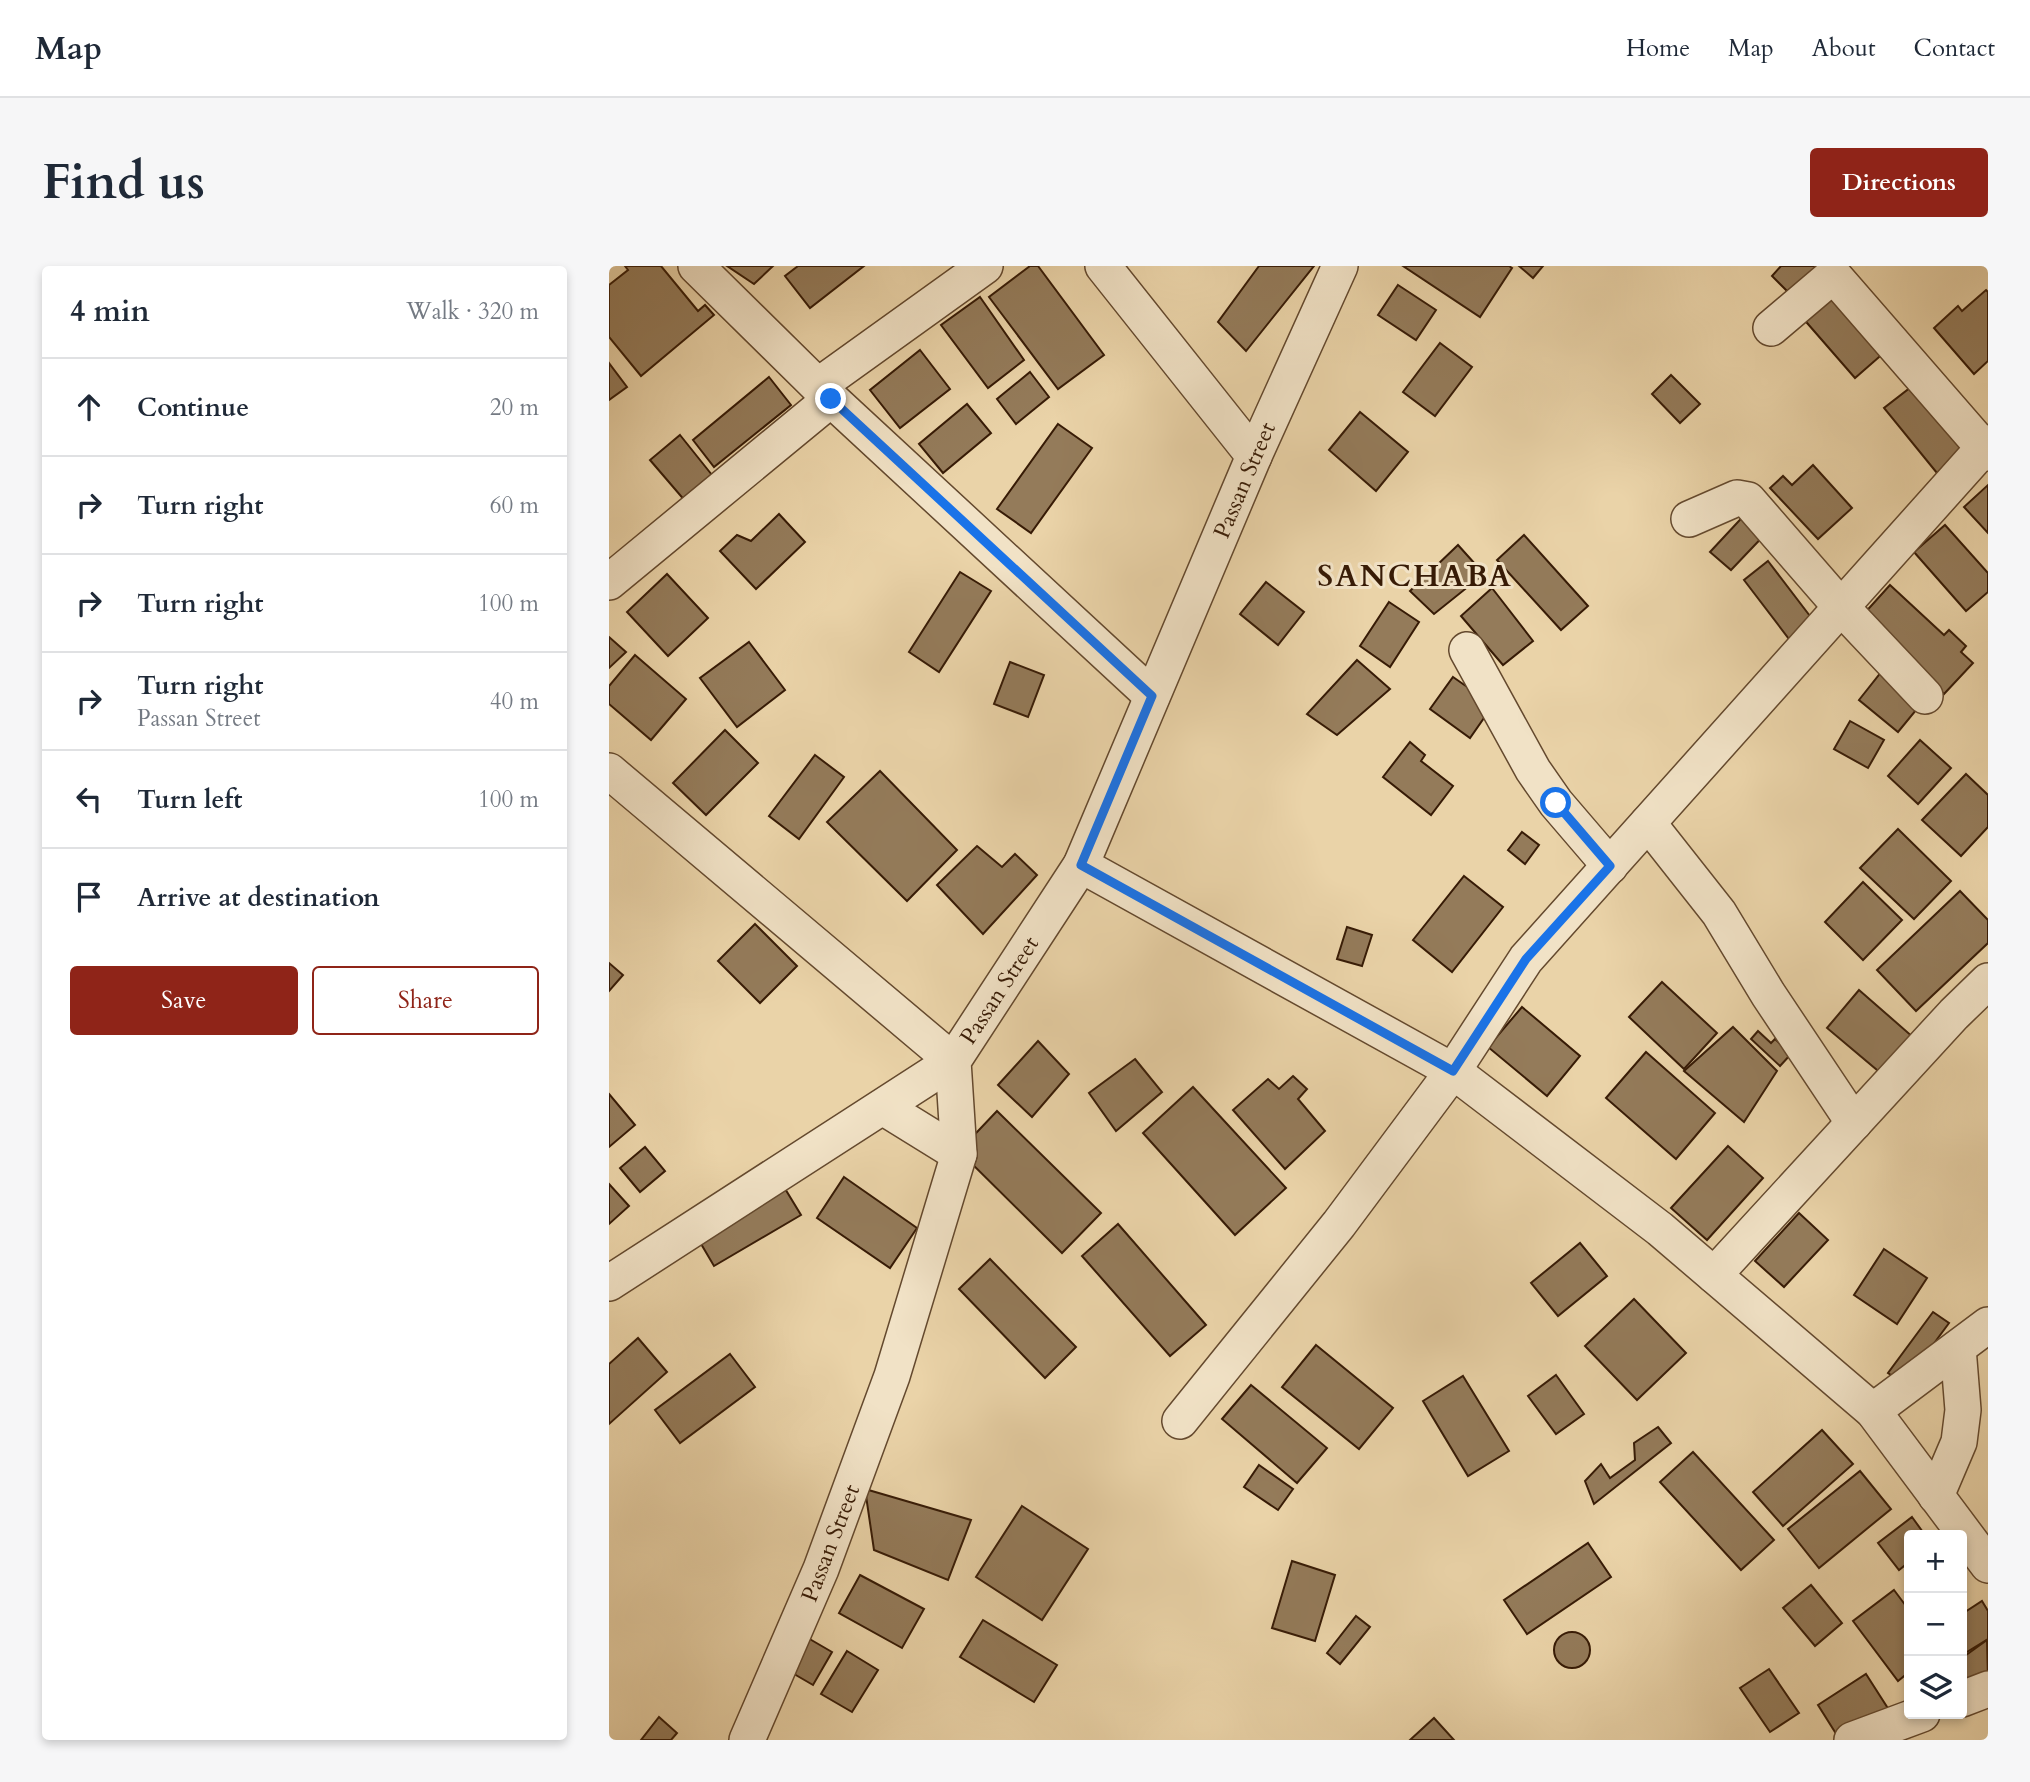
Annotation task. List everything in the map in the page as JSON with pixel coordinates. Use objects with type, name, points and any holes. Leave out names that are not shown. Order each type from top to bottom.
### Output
[{"type":"street","points":[[696,266],[824,392],[1152,696]]},
{"type":"street","points":[[609,582],[824,392],[985,266]]},
{"type":"street","points":[[1104,266],[1254,456]]},
{"type":"street","name":"Passan Street","points":[[747,1740],[821,1569],[892,1376],[959,1154],[953,1061],[1081,865],[1254,456],[1340,266]]},
{"type":"street","points":[[1181,1421],[1339,1224],[1453,1071],[1526,959],[1986,448],[1835,277],[1830,278],[1771,328]]},
{"type":"street","points":[[1689,519],[1737,498],[1748,500],[1841,607],[1925,696]]},
{"type":"street","points":[[1467,650],[1532,769],[1556,803],[1610,866]]},
{"type":"street","points":[[609,1283],[953,1061],[615,786]]},
{"type":"street","points":[[1648,823],[1719,913],[1768,994],[1854,1122]]},
{"type":"street","points":[[1081,865],[1453,1071],[1660,1229],[1873,1411],[1988,1565]]},
{"type":"street","points":[[1714,1275],[1954,1014],[1988,981]]},
{"type":"street","points":[[883,1107],[959,1154]]},
{"type":"street","points":[[1873,1411],[1988,1325]]},
{"type":"street","points":[[1936,1496],[1959,1442],[1963,1410],[1958,1348]]},
{"type":"street","points":[[1967,1697],[1988,1689]]},
{"type":"street","points":[[1852,1740],[1909,1719]]},
{"type":"building","points":[[625,266],[661,266],[698,311],[705,305],[714,315],[641,376],[609,337],[609,285],[628,270]]},
{"type":"building","points":[[727,266],[773,266],[754,284]]},
{"type":"building","points":[[798,266],[864,266],[810,308],[785,276]]},
{"type":"building","points":[[1030,266],[1038,266],[1104,355],[1058,389],[989,297]]},
{"type":"building","points":[[1259,266],[1314,266],[1246,351],[1218,322]]},
{"type":"building","points":[[1403,266],[1509,266],[1512,268],[1480,317]]},
{"type":"building","points":[[1519,266],[1543,266],[1533,278]]},
{"type":"building","points":[[1781,266],[1820,266],[1797,301],[1772,276]]},
{"type":"building","points":[[1398,285],[1436,310],[1416,340],[1378,315]]},
{"type":"building","points":[[1832,289],[1886,351],[1855,378],[1801,316]]},
{"type":"building","points":[[1986,290],[1988,361],[1974,374],[1934,328],[1958,306],[1962,311]]},
{"type":"building","points":[[980,297],[1024,360],[988,388],[941,325]]},
{"type":"building","points":[[1440,343],[1472,367],[1435,416],[1403,392]]},
{"type":"building","points":[[920,350],[950,389],[900,428],[870,390]]},
{"type":"building","points":[[609,363],[627,387],[609,400]]},
{"type":"building","points":[[1030,372],[1049,397],[1016,424],[997,399]]},
{"type":"building","points":[[1671,375],[1700,404],[1680,423],[1652,394]]},
{"type":"building","points":[[769,377],[791,405],[714,467],[693,440]]},
{"type":"building","points":[[1915,384],[1967,449],[1937,473],[1884,408]]},
{"type":"building","points":[[967,404],[991,433],[943,473],[919,444]]},
{"type":"building","points":[[1360,412],[1408,452],[1376,491],[1329,450]]},
{"type":"building","points":[[1058,424],[1092,448],[1031,533],[997,509]]},
{"type":"building","points":[[680,435],[720,485],[692,509],[650,460]]},
{"type":"building","points":[[1813,465],[1852,508],[1818,539],[1770,488],[1783,476],[1792,485]]},
{"type":"building","points":[[1988,485],[1988,533],[1964,507]]},
{"type":"building","points":[[1750,509],[1771,528],[1731,570],[1710,552]]},
{"type":"building","points":[[779,514],[805,542],[756,589],[720,551],[737,535],[751,541]]},
{"type":"building","points":[[1945,525],[1988,573],[1988,592],[1966,611],[1914,552]]},
{"type":"building","points":[[1524,535],[1588,606],[1561,630],[1497,560]]},
{"type":"building","points":[[1458,545],[1484,574],[1434,614],[1410,591]]},
{"type":"building","points":[[1768,561],[1813,620],[1789,639],[1744,580]]},
{"type":"building","points":[[960,572],[991,591],[939,672],[909,652]]},
{"type":"building","points":[[667,574],[708,618],[668,656],[627,612]]},
{"type":"building","points":[[1266,582],[1304,612],[1278,645],[1240,614]]},
{"type":"building","points":[[1890,585],[1944,635],[1949,630],[1966,646],[1961,652],[1973,663],[1944,694],[1862,616]]},
{"type":"building","points":[[1492,588],[1533,641],[1503,665],[1461,616]]},
{"type":"building","points":[[1389,602],[1419,622],[1390,667],[1360,646]]},
{"type":"building","points":[[609,637],[626,652],[609,668]]},
{"type":"building","points":[[749,642],[785,690],[737,727],[700,678]]},
{"type":"building","points":[[635,655],[686,699],[651,740],[609,704],[609,686]]},
{"type":"building","points":[[1357,660],[1390,689],[1337,735],[1307,714]]},
{"type":"building","points":[[1010,662],[1044,675],[1028,717],[994,704]]},
{"type":"building","points":[[1886,666],[1926,698],[1898,732],[1859,700]]},
{"type":"building","points":[[1453,677],[1493,705],[1470,738],[1430,709]]},
{"type":"building","points":[[1850,721],[1884,740],[1868,768],[1834,749]]},
{"type":"building","points":[[725,730],[758,763],[706,815],[673,783]]},
{"type":"building","points":[[1920,740],[1951,768],[1918,804],[1888,776]]},
{"type":"building","points":[[1410,742],[1425,755],[1421,761],[1453,786],[1431,815],[1383,777]]},
{"type":"building","points":[[815,755],[844,777],[799,839],[769,816]]},
{"type":"building","points":[[880,771],[957,850],[907,901],[827,822]]},
{"type":"building","points":[[1966,774],[1988,795],[1988,827],[1961,856],[1922,820]]},
{"type":"building","points":[[1898,829],[1951,881],[1914,919],[1860,868]]},
{"type":"building","points":[[1522,832],[1539,845],[1525,864],[1508,850]]},
{"type":"building","points":[[977,846],[1002,867],[1015,854],[1037,875],[983,934],[937,885]]},
{"type":"building","points":[[1464,876],[1503,907],[1452,972],[1413,940]]},
{"type":"building","points":[[1863,882],[1902,920],[1863,960],[1825,922]]},
{"type":"building","points":[[1960,891],[1988,920],[1988,943],[1916,1011],[1877,970]]},
{"type":"building","points":[[755,924],[797,966],[760,1003],[718,961]]},
{"type":"building","points":[[1347,927],[1372,935],[1362,966],[1337,959]]},
{"type":"building","points":[[609,963],[623,975],[609,991]]},
{"type":"building","points":[[1662,982],[1717,1033],[1684,1069],[1629,1017]]},
{"type":"building","points":[[1859,990],[1914,1038],[1883,1075],[1827,1028]]},
{"type":"building","points":[[1522,1007],[1580,1056],[1547,1096],[1488,1047]]},
{"type":"building","points":[[1733,1027],[1777,1071],[1744,1122],[1684,1071]]},
{"type":"building","points":[[1758,1031],[1771,1043],[1775,1039],[1791,1054],[1780,1066],[1751,1039]]},
{"type":"building","points":[[1038,1041],[1069,1074],[1032,1117],[998,1085]]},
{"type":"building","points":[[1646,1052],[1715,1113],[1676,1159],[1606,1098]]},
{"type":"building","points":[[1135,1059],[1162,1092],[1116,1131],[1089,1093]]},
{"type":"building","points":[[1293,1076],[1307,1089],[1298,1099],[1325,1131],[1285,1169],[1233,1110],[1268,1079],[1279,1089]]},
{"type":"building","points":[[1193,1087],[1286,1188],[1235,1235],[1143,1133]]},
{"type":"building","points":[[609,1094],[635,1125],[609,1147]]},
{"type":"building","points":[[997,1111],[1101,1213],[1062,1253],[959,1151]]},
{"type":"building","points":[[1728,1146],[1763,1178],[1707,1240],[1671,1208]]},
{"type":"building","points":[[645,1147],[665,1171],[640,1192],[620,1168]]},
{"type":"building","points":[[844,1177],[917,1228],[890,1268],[817,1218]]},
{"type":"building","points":[[609,1184],[629,1206],[609,1224]]},
{"type":"building","points":[[784,1187],[801,1215],[714,1266],[697,1237]]},
{"type":"building","points":[[1799,1213],[1828,1240],[1784,1287],[1755,1261]]},
{"type":"building","points":[[1118,1224],[1206,1325],[1170,1356],[1082,1256]]},
{"type":"building","points":[[1580,1243],[1607,1276],[1558,1316],[1531,1283]]},
{"type":"building","points":[[1884,1249],[1927,1278],[1897,1324],[1854,1295]]},
{"type":"building","points":[[990,1259],[1076,1347],[1045,1378],[959,1289]]},
{"type":"building","points":[[1634,1299],[1686,1353],[1637,1400],[1585,1346]]},
{"type":"building","points":[[1933,1312],[1949,1323],[1904,1384],[1888,1373]]},
{"type":"building","points":[[638,1338],[667,1372],[609,1424],[609,1364]]},
{"type":"building","points":[[1316,1345],[1393,1408],[1359,1449],[1282,1387]]},
{"type":"building","points":[[730,1354],[755,1387],[680,1443],[655,1410]]},
{"type":"building","points":[[1556,1375],[1584,1414],[1556,1434],[1528,1396]]},
{"type":"building","points":[[1463,1376],[1509,1451],[1468,1476],[1423,1401]]},
{"type":"building","points":[[1251,1385],[1327,1448],[1297,1483],[1222,1419]]},
{"type":"building","points":[[1658,1427],[1671,1443],[1594,1504],[1585,1481],[1601,1464],[1610,1478],[1635,1460],[1634,1443]]},
{"type":"building","points":[[1822,1430],[1853,1464],[1783,1526],[1753,1492]]},
{"type":"building","points":[[1693,1452],[1774,1540],[1741,1570],[1660,1482]]},
{"type":"building","points":[[1259,1465],[1293,1489],[1278,1510],[1244,1487]]},
{"type":"building","points":[[1860,1471],[1891,1509],[1819,1568],[1788,1529]]},
{"type":"building","points":[[865,1489],[971,1520],[948,1580],[874,1550]]},
{"type":"building","points":[[1022,1506],[1088,1549],[1042,1620],[976,1577]]},
{"type":"building","points":[[1912,1517],[1921,1530],[1904,1530],[1904,1566],[1899,1570],[1878,1543]]},
{"type":"building","points":[[1588,1543],[1611,1577],[1527,1634],[1504,1600]]},
{"type":"building","points":[[1292,1561],[1335,1575],[1315,1641],[1272,1628]]},
{"type":"building","points":[[860,1575],[924,1609],[902,1648],[839,1613]]},
{"type":"building","points":[[1811,1585],[1842,1623],[1815,1646],[1783,1608]]},
{"type":"building","points":[[1894,1590],[1904,1603],[1904,1676],[1898,1681],[1853,1621]]},
{"type":"building","points":[[1982,1601],[1988,1611],[1988,1639],[1967,1652],[1967,1611]]},
{"type":"building","points":[[1356,1616],[1370,1627],[1340,1664],[1327,1653]]},
{"type":"building","points":[[983,1620],[1057,1665],[1034,1702],[960,1657]]},
{"type":"building","points":[[1572,1632],[1585,1637],[1590,1650],[1585,1663],[1572,1668],[1559,1663],[1554,1650],[1559,1637]]},
{"type":"building","points":[[801,1634],[832,1652],[813,1685],[782,1667]]},
{"type":"building","points":[[1987,1640],[1988,1680],[1967,1681],[1967,1654]]},
{"type":"building","points":[[847,1651],[878,1670],[852,1712],[821,1694]]},
{"type":"building","points":[[1769,1669],[1799,1713],[1770,1732],[1740,1688]]},
{"type":"building","points":[[1866,1674],[1889,1710],[1840,1740],[1818,1705]]},
{"type":"building","points":[[659,1717],[677,1733],[671,1740],[641,1740]]},
{"type":"building","points":[[1434,1718],[1454,1740],[1410,1740]]},
{"type":"district","name":"SANCHABA","points":[[1415,576]]},
{"type":"route","points":[[831,399],[1152,696],[1081,865],[1453,1071],[1526,959],[1610,866],[1556,803]]}]
